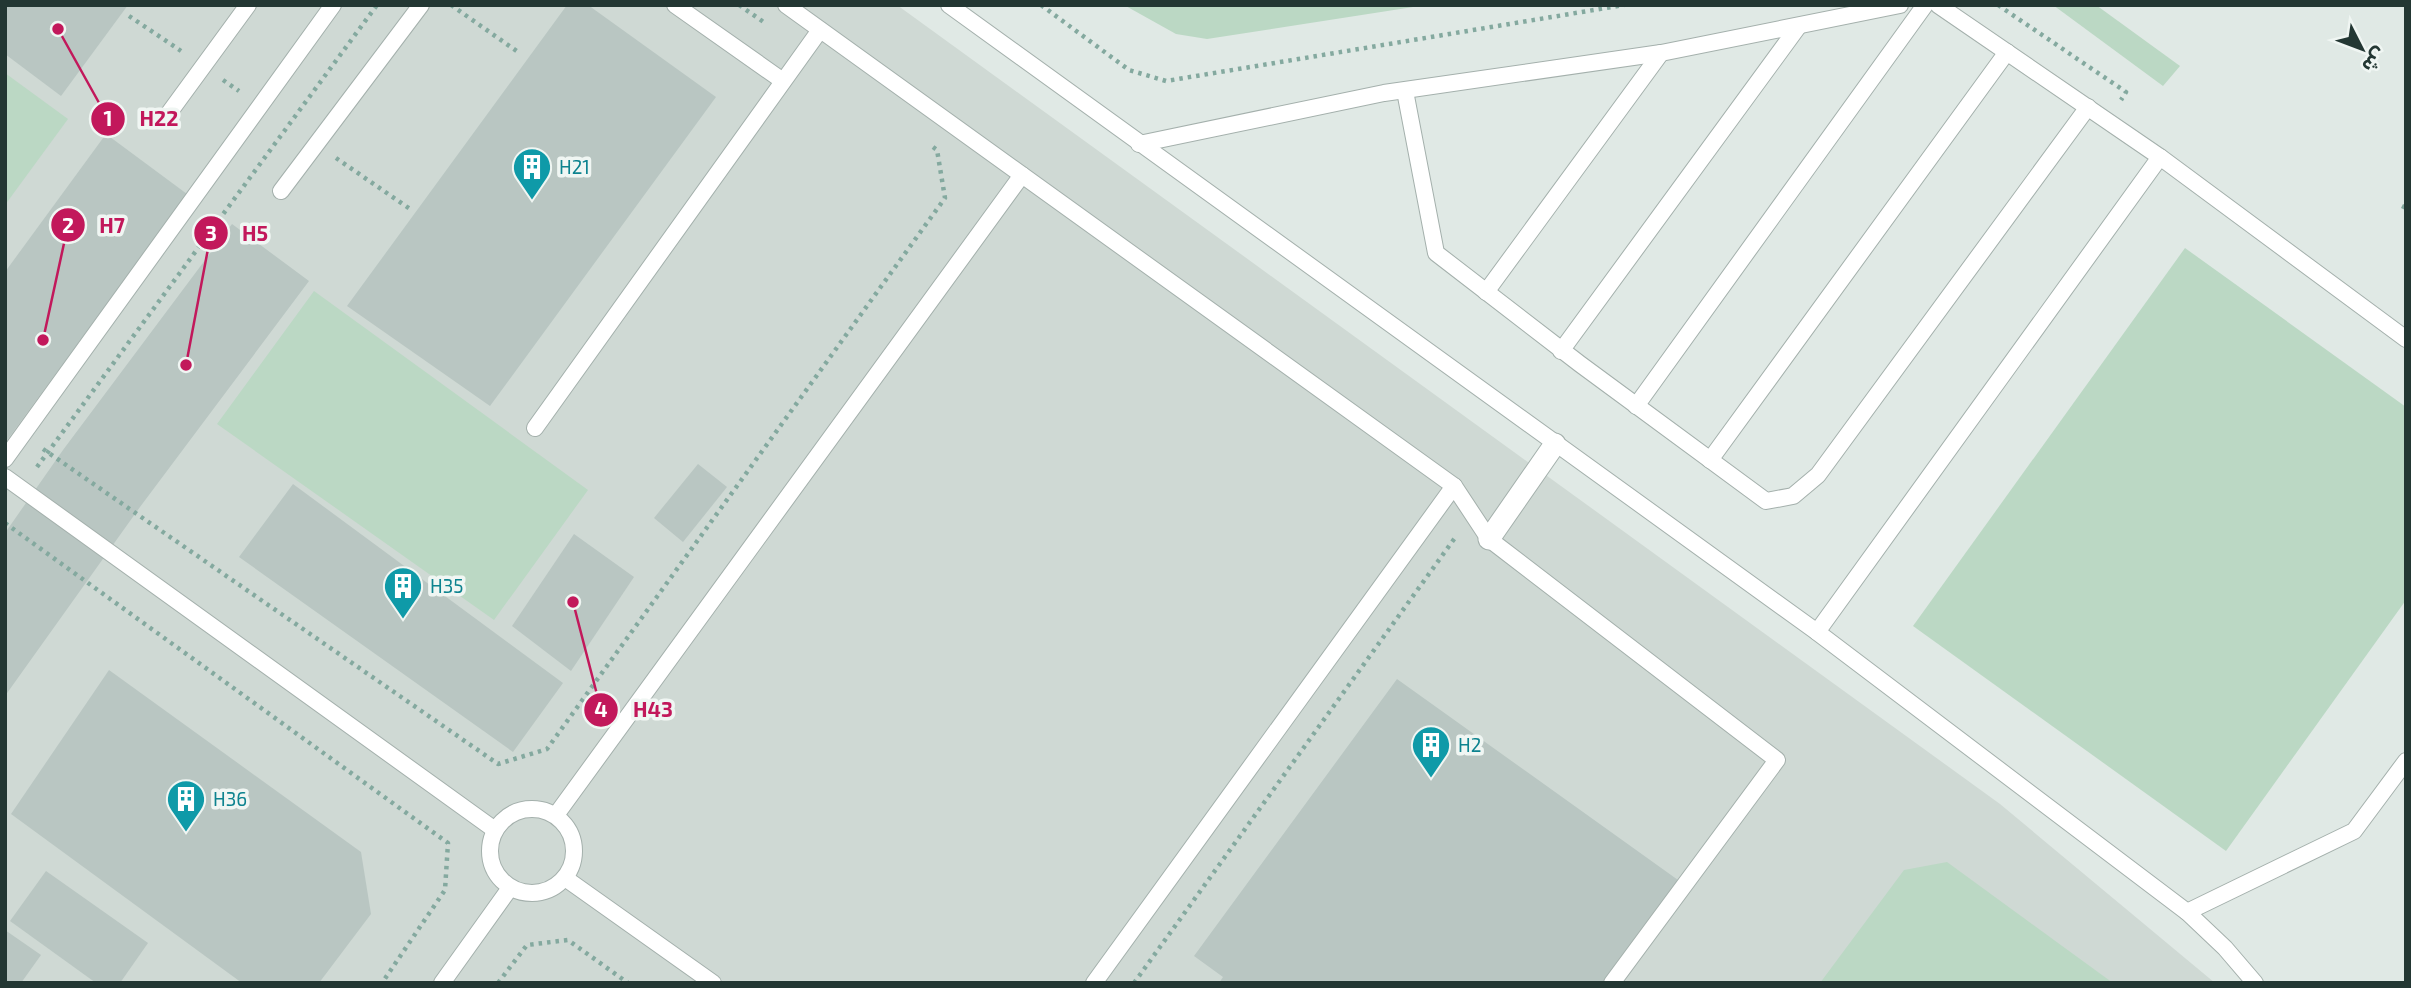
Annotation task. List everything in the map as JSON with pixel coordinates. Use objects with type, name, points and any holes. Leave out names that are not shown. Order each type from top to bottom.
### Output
[{"type":"street","points":[[1489,539],[1555,444]]},
{"type":"lane","points":[[169,113],[248,5]]},
{"type":"lane","points":[[5,459],[333,5]]},
{"type":"lane","points":[[281,191],[421,5]]},
{"type":"lane","points":[[675,5],[783,81]]},
{"type":"lane","points":[[786,5],[1454,486],[1489,539],[1777,760],[1612,983]]},
{"type":"lane","points":[[949,5],[1816,632],[2187,912],[2225,948],[2255,983]]},
{"type":"lane","points":[[1139,144],[1384,93],[1661,53],[1900,5]]},
{"type":"lane","points":[[1636,406],[1925,5]]},
{"type":"lane","points":[[1938,5],[2160,157],[2406,339]]},
{"type":"lane","points":[[1561,351],[1798,27]]},
{"type":"lane","points":[[536,428],[820,30]]},
{"type":"lane","points":[[1710,460],[2007,52]]},
{"type":"lane","points":[[1486,292],[1661,53]]},
{"type":"lane","points":[[1405,91],[1436,253],[1561,351],[1766,501],[1793,496],[1818,475],[2088,107]]},
{"type":"lane","points":[[1816,632],[2160,157]]},
{"type":"lane","points":[[556,815],[1022,175]]},
{"type":"lane","points":[[5,477],[495,830]]},
{"type":"lane","points":[[1094,983],[1454,486]]},
{"type":"lane","points":[[2187,912],[2354,831],[2406,761]]},
{"type":"lane","points":[[523,810],[543,810],[556,815],[573,838],[575,852],[572,866],[565,878],[554,888],[540,894],[524,894],[510,888],[498,877],[491,862],[489,846],[495,830],[503,819],[523,810]]},
{"type":"lane","points":[[565,878],[713,983]]},
{"type":"lane","points":[[442,983],[510,888]]},
{"type":"path","points":[[21,489],[377,5]]},
{"type":"path","points":[[452,5],[518,52]]},
{"type":"path","points":[[1041,5],[1129,70],[1167,81],[1624,5]]},
{"type":"path","points":[[1998,5],[2126,92],[2106,120]]},
{"type":"path","points":[[22,435],[498,764],[547,749],[946,198],[937,150],[926,142]]},
{"type":"path","points":[[1134,983],[1472,514]]},
{"type":"path","points":[[5,523],[448,843],[445,890],[382,983]]},
{"type":"path","points":[[498,983],[527,945],[568,940],[628,983]]},
{"type":"shaded area","points":[[5,5],[897,5],[2000,804],[2215,983],[5,983]]},
{"type":"green space","points":[[1124,5],[1426,5],[1207,39],[1176,34]]},
{"type":"green space","points":[[2053,5],[2096,5],[2180,66],[2163,86]]},
{"type":"green space","points":[[5,73],[68,119],[5,205]]},
{"type":"green space","points":[[2185,248],[2406,407],[2406,600],[2226,851],[1913,626]]},
{"type":"green space","points":[[314,291],[588,490],[494,620],[217,424]]},
{"type":"green space","points":[[1947,862],[2113,983],[1820,983],[1904,870]]},
{"type":"building","points":[[5,5],[128,5],[61,96],[5,54]]},
{"type":"building","name":"H21","points":[[567,5],[588,5],[716,97],[490,406],[347,306]]},
{"type":"building","points":[[106,134],[187,194],[5,443],[5,272]]},
{"type":"building","points":[[232,224],[309,281],[140,507],[5,696],[5,533],[63,450]]},
{"type":"building","points":[[698,464],[727,487],[683,542],[654,518]]},
{"type":"building","name":"H35","points":[[293,484],[563,683],[513,752],[239,557]]},
{"type":"building","points":[[574,534],[634,577],[571,671],[512,626]]},
{"type":"building","name":"H36","points":[[109,670],[361,852],[371,914],[319,983],[242,983],[11,814]]},
{"type":"building","name":"H2","points":[[1397,679],[1678,880],[1602,983],[1219,983],[1223,977],[1194,956]]},
{"type":"building","points":[[46,871],[148,943],[120,983],[96,983],[10,921]]},
{"type":"building","points":[[5,930],[41,955],[21,983],[5,983]]},
{"type":"place","name":"H22","points":[[58,29]]},
{"type":"place","name":"H21","points":[[532,201]]},
{"type":"place","name":"H7","points":[[43,340]]},
{"type":"place","name":"H5","points":[[186,365]]},
{"type":"place","name":"H43","points":[[573,602]]},
{"type":"place","name":"H35","points":[[403,620]]},
{"type":"place","name":"H2","points":[[1431,779]]},
{"type":"place","name":"H36","points":[[186,833]]}]
